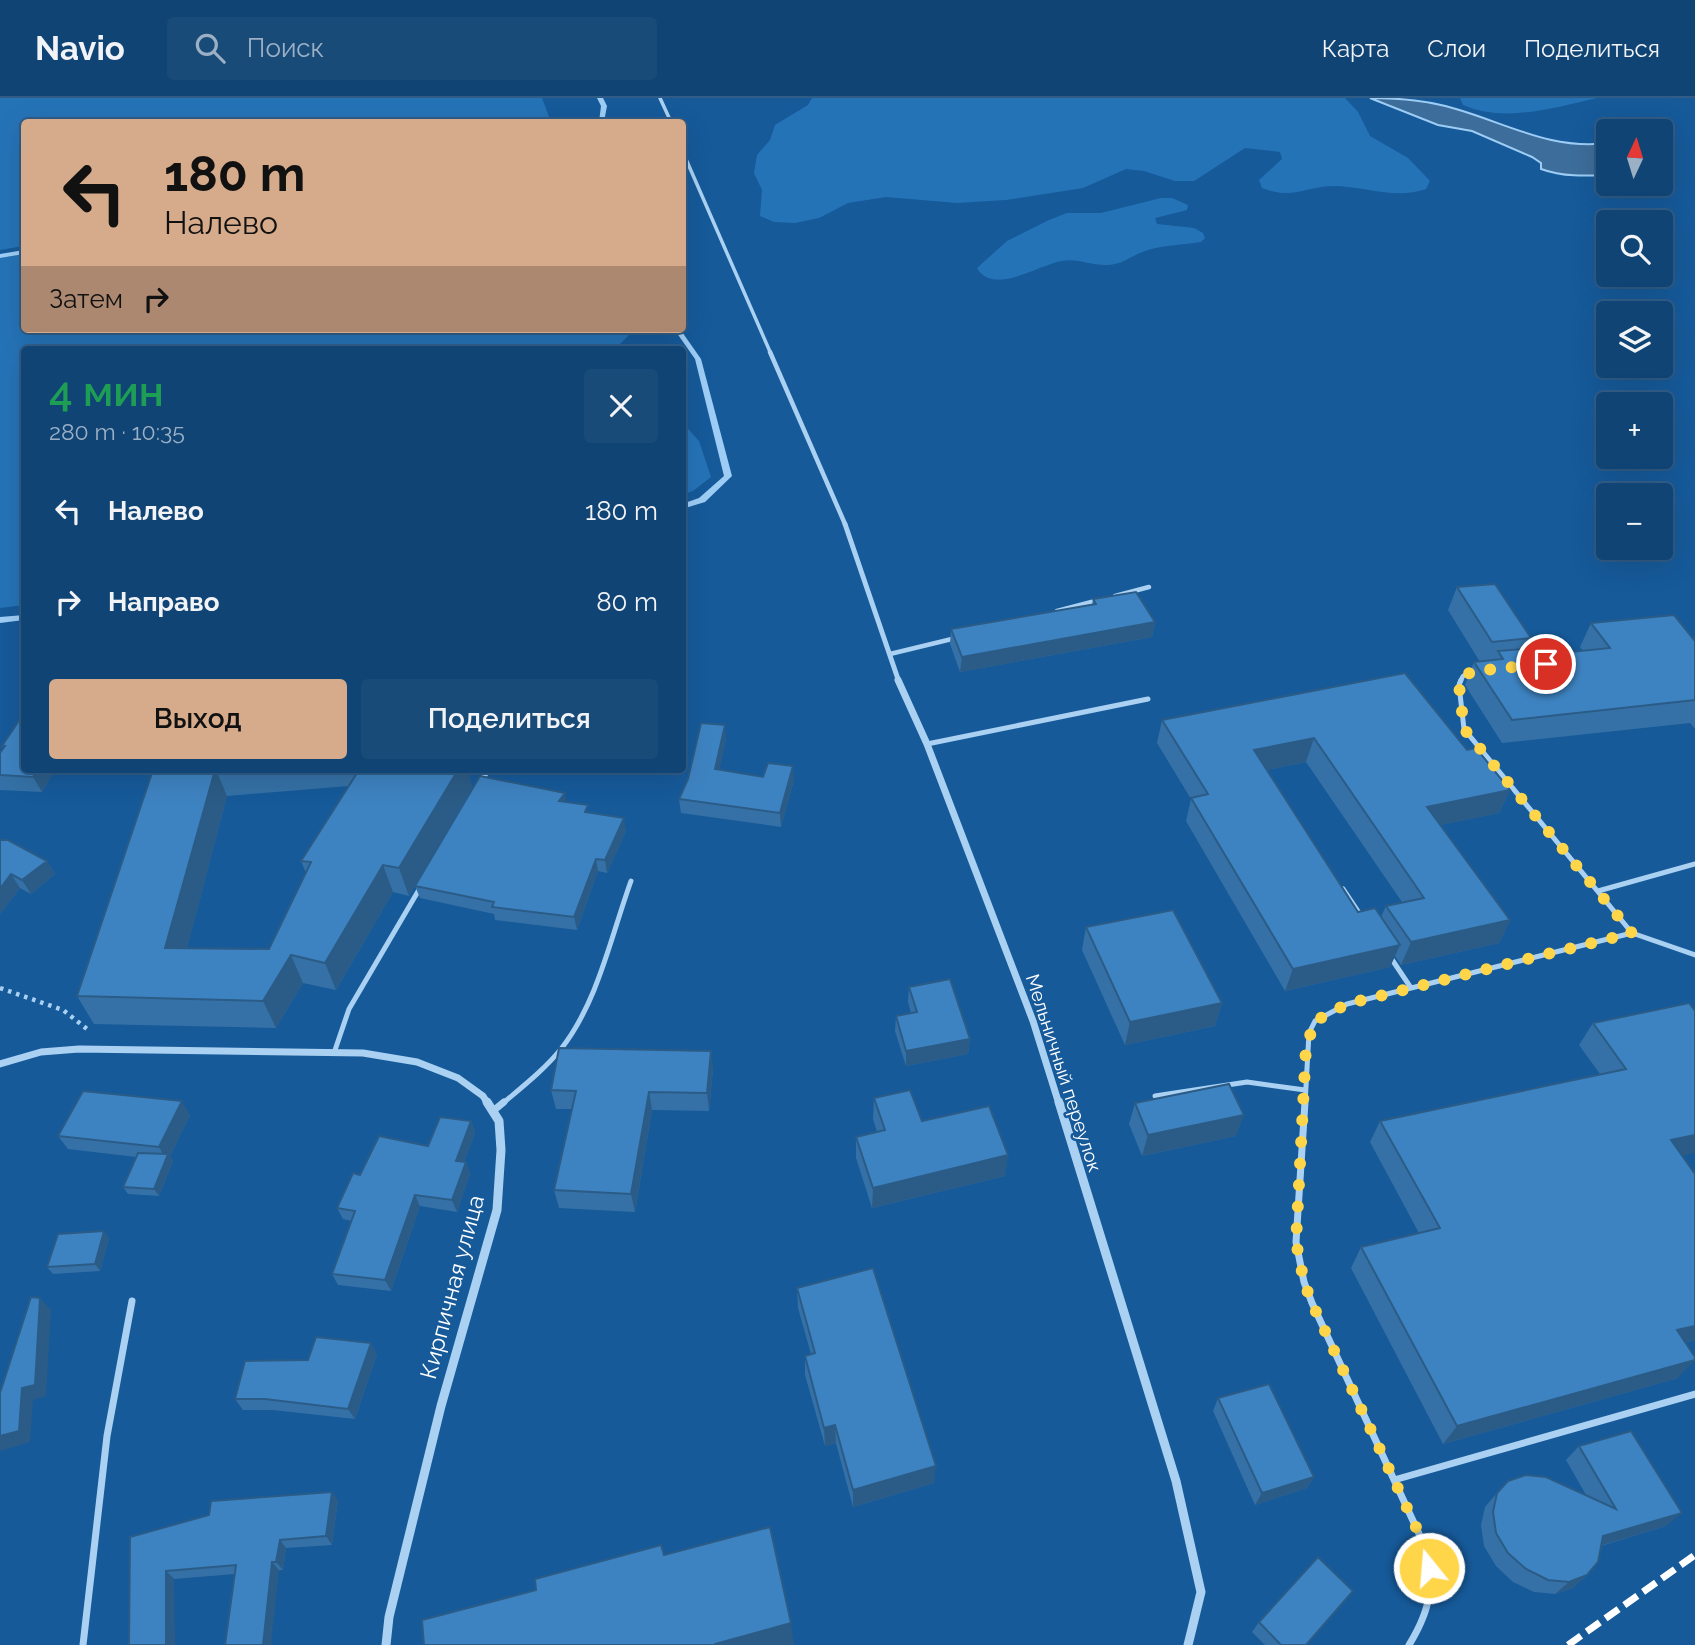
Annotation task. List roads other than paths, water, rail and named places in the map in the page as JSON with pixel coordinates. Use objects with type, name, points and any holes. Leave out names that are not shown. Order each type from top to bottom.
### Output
[{"type":"street","name":"Мельничный переулок","points":[[845,524],[904,697],[927,744],[1033,1021],[1176,1481],[1201,1592],[1188,1645]]},
{"type":"street","points":[[0,1064],[41,1052],[108,1050],[363,1053],[417,1062],[458,1078],[483,1096],[493,1111]]},
{"type":"street","name":"Кирпичная улица","points":[[386,1645],[389,1617],[441,1406],[497,1210],[501,1150],[499,1121],[493,1111]]},
{"type":"lane","points":[[660,98],[670,119]]},
{"type":"lane","points":[[686,159],[845,524]]},
{"type":"lane","points":[[1046,614],[1149,587]]},
{"type":"lane","points":[[890,654],[968,635]]},
{"type":"lane","points":[[1486,670],[1463,676],[1459,685],[1464,729],[1632,933],[1695,955]]},
{"type":"lane","points":[[927,744],[1148,699]]},
{"type":"lane","points":[[474,794],[486,773]]},
{"type":"lane","points":[[1598,891],[1695,864]]},
{"type":"lane","points":[[334,1053],[349,1009],[425,878]]},
{"type":"lane","points":[[493,1111],[546,1066],[566,1041],[581,1015],[631,881]]},
{"type":"lane","points":[[1341,886],[1364,920]]},
{"type":"lane","points":[[1409,1645],[1423,1622],[1432,1597],[1429,1568],[1421,1538],[1312,1303],[1300,1264],[1296,1223],[1306,1047],[1315,1021],[1347,1004],[1632,933]]},
{"type":"lane","points":[[1388,954],[1411,988]]},
{"type":"lane","points":[[1155,1096],[1247,1082],[1305,1090]]},
{"type":"lane","points":[[83,1645],[107,1436],[132,1301]]},
{"type":"lane","points":[[1394,1480],[1695,1394]]},
{"type":"waterway","points":[[600,98],[604,106],[602,119]]},
{"type":"waterway","points":[[0,256],[21,252]]},
{"type":"waterway","points":[[680,333],[698,359],[728,476],[702,500],[686,506]]},
{"type":"waterway","points":[[0,620],[21,618]]},
{"type":"railway","points":[[1568,1645],[1695,1555]]}]
